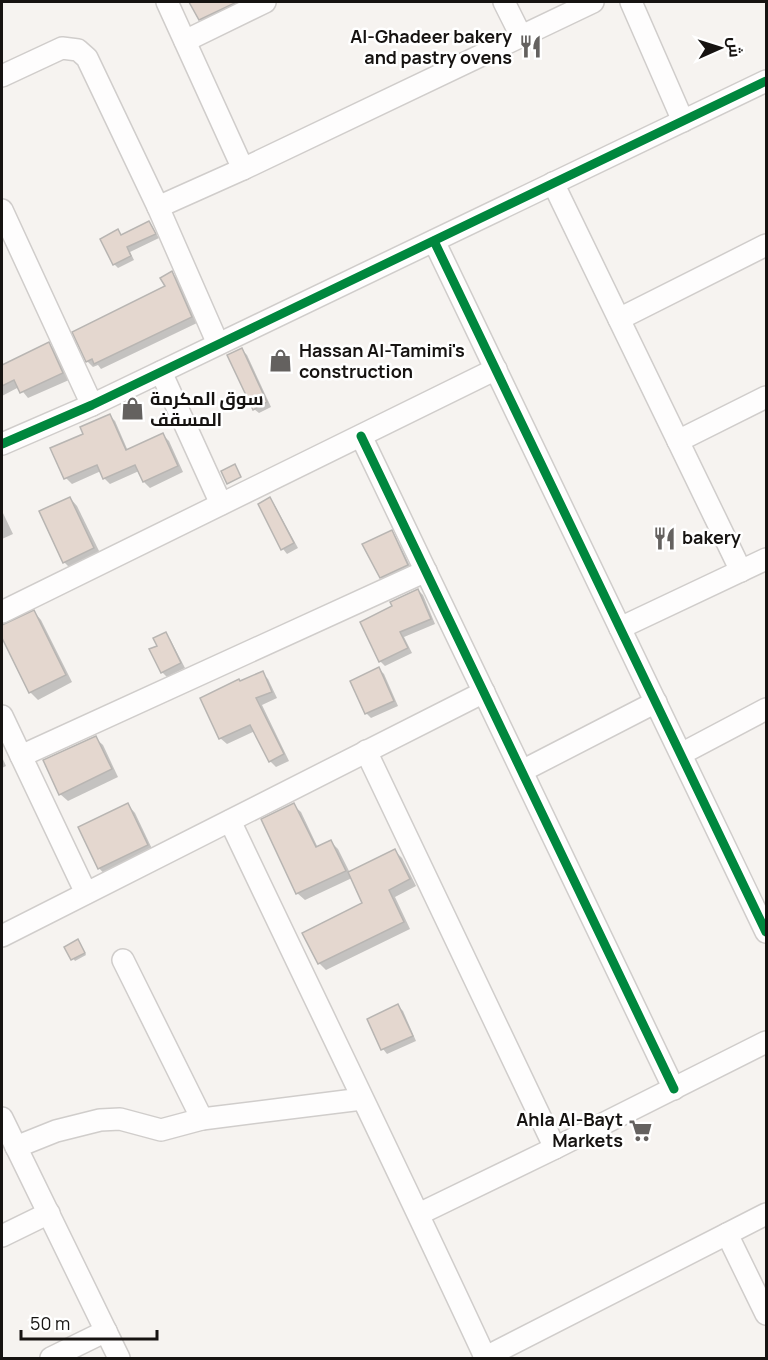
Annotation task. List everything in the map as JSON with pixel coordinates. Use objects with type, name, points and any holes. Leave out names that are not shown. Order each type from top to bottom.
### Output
[{"type":"street","points":[[166,2],[243,169]]},
{"type":"street","points":[[185,41],[265,2]]},
{"type":"street","points":[[504,2],[521,36]]},
{"type":"street","points":[[158,207],[243,169],[593,2]]},
{"type":"street","points":[[631,2],[683,121]]},
{"type":"street","points":[[2,76],[62,48],[78,50],[87,58],[158,207],[218,344]]},
{"type":"street","points":[[2,444],[92,405],[766,81]]},
{"type":"street","points":[[553,183],[741,571]]},
{"type":"street","points":[[2,210],[92,405]]},
{"type":"street","points":[[434,241],[766,932]]},
{"type":"street","points":[[619,319],[766,245]]},
{"type":"street","points":[[2,612],[496,369]]},
{"type":"street","points":[[161,372],[221,504]]},
{"type":"street","points":[[678,441],[766,397]]},
{"type":"street","points":[[361,436],[674,1089]]},
{"type":"street","points":[[620,628],[766,559]]},
{"type":"street","points":[[21,756],[426,571]]},
{"type":"street","points":[[2,936],[484,692]]},
{"type":"street","points":[[522,771],[656,702]]},
{"type":"street","points":[[681,754],[766,709]]},
{"type":"street","points":[[2,716],[86,893]]},
{"type":"street","points":[[366,752],[555,1148]]},
{"type":"street","points":[[230,821],[362,1100],[419,1214],[484,1358],[766,1214]]},
{"type":"street","points":[[123,960],[202,1119]]},
{"type":"street","points":[[419,1214],[766,1042]]},
{"type":"street","points":[[16,1147],[56,1131],[90,1122],[120,1119],[161,1130],[202,1119],[362,1100]]},
{"type":"street","points":[[2,1118],[119,1359]]},
{"type":"street","points":[[2,1236],[49,1213]]},
{"type":"street","points":[[727,1234],[766,1314]]},
{"type":"street","points":[[51,1359],[106,1331]]},
{"type":"building","points":[[189,2],[237,2],[199,20]]},
{"type":"building","points":[[149,221],[156,234],[127,247],[131,256],[113,265],[100,239],[118,229],[121,235]]},
{"type":"building","points":[[172,271],[192,317],[94,364],[92,359],[86,362],[72,332],[165,286],[160,278]]},
{"type":"building","points":[[49,342],[63,373],[20,393],[14,380],[2,386],[2,365]]},
{"type":"building","points":[[242,348],[267,402],[253,410],[227,355]]},
{"type":"building","points":[[110,414],[126,450],[163,433],[178,466],[143,482],[135,465],[103,479],[97,465],[64,479],[50,448],[83,434],[80,427]]},
{"type":"building","points":[[235,464],[241,477],[227,484],[221,471]]},
{"type":"building","points":[[70,497],[94,548],[63,563],[39,511]]},
{"type":"building","points":[[270,497],[294,543],[281,550],[258,504]]},
{"type":"building","points":[[392,530],[408,565],[380,578],[362,544]]},
{"type":"building","points":[[418,589],[431,619],[400,632],[408,648],[379,662],[360,622],[392,606],[390,602]]},
{"type":"building","points":[[34,610],[66,675],[29,693],[2,638],[2,625]]},
{"type":"building","points":[[166,632],[181,663],[161,673],[149,649],[157,646],[153,638]]},
{"type":"building","points":[[379,667],[394,701],[365,714],[350,681]]},
{"type":"building","points":[[263,671],[272,692],[256,698],[284,754],[269,762],[250,725],[219,739],[200,698],[239,679],[240,681]]},
{"type":"building","points":[[96,736],[112,769],[59,795],[43,760]]},
{"type":"building","points":[[128,803],[148,845],[98,869],[78,827]]},
{"type":"building","points":[[294,803],[316,847],[331,840],[346,871],[296,894],[261,819]]},
{"type":"building","points":[[395,849],[410,879],[389,890],[404,922],[318,964],[302,933],[362,903],[348,872]]},
{"type":"building","points":[[78,939],[85,953],[71,960],[64,947]]},
{"type":"building","points":[[398,1004],[413,1036],[381,1050],[367,1019]]},
{"type":"cycle path","points":[[2,444],[92,405],[766,81]]},
{"type":"cycle path","points":[[434,241],[766,932]]},
{"type":"cycle path","points":[[361,436],[674,1089]]},
{"type":"place","name":"Al-Ghadeer bakery and pastry ovens","points":[[530,47]]},
{"type":"place","name":"Hassan Al-Tamimi's construction","points":[[281,361]]},
{"type":"place","name":"سوق المكرمة المسقف","points":[[132,409]]},
{"type":"place","name":"bakery","points":[[664,538]]},
{"type":"place","name":"Ahla Al-Bayt Markets","points":[[641,1130]]}]
